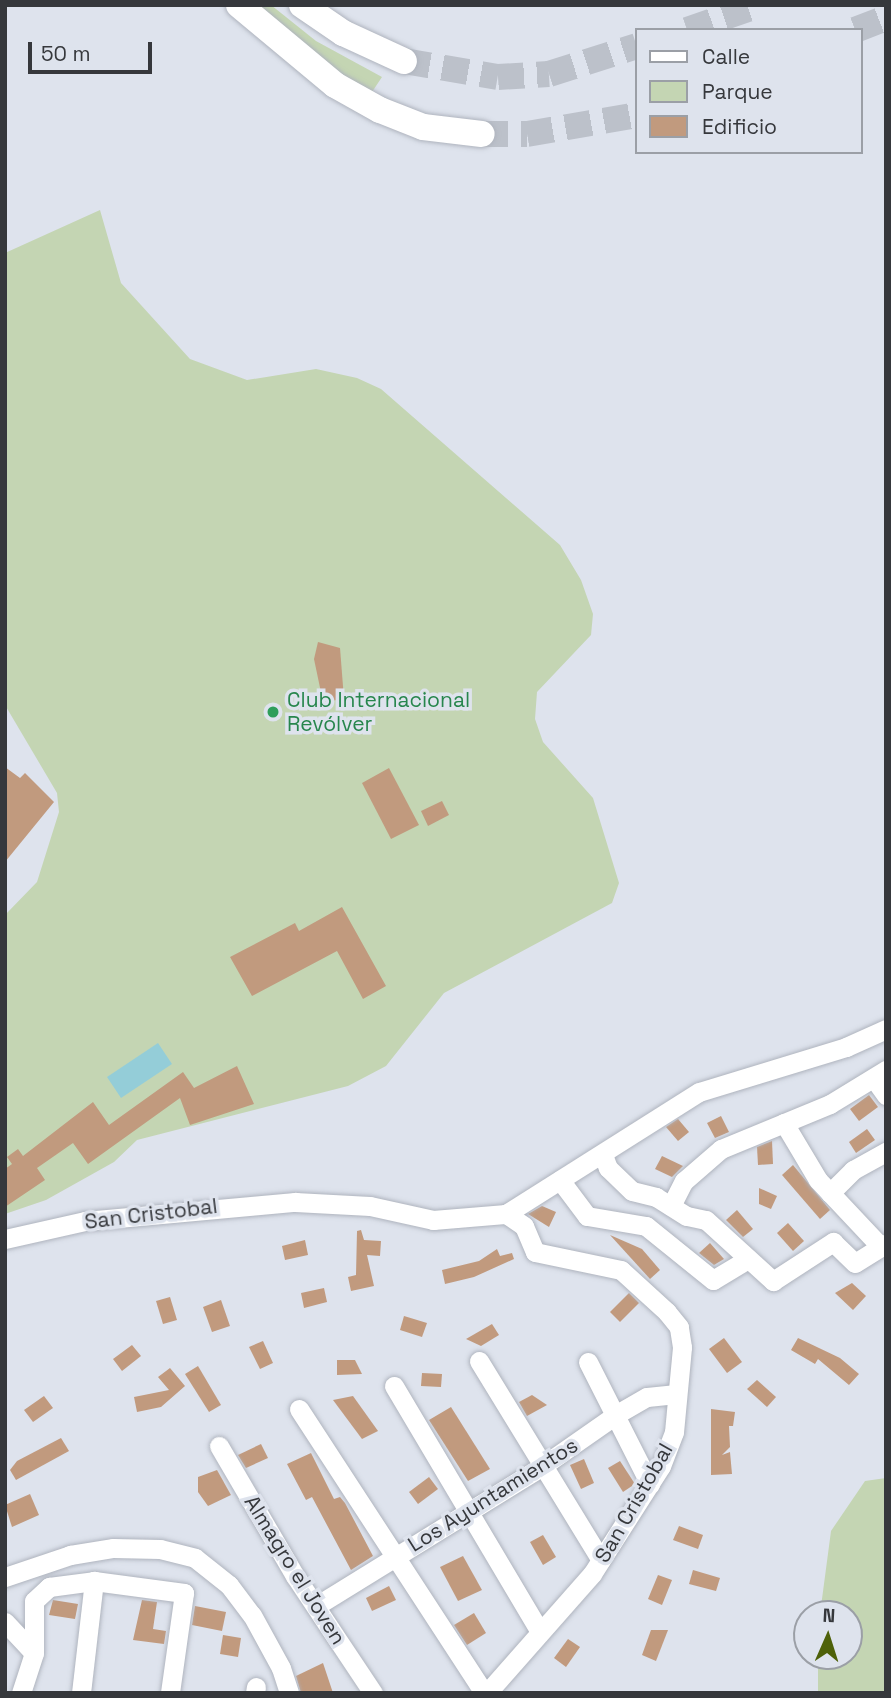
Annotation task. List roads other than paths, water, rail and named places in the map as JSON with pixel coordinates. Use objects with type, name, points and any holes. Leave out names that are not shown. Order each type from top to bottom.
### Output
[{"type":"main road","points":[[239,5],[335,85],[380,110],[424,127],[482,134]]},
{"type":"main road","points":[[302,5],[343,33],[404,61]]},
{"type":"street","name":"San Cristobal","points":[[5,1239],[85,1221],[229,1205],[295,1202],[370,1206],[433,1220],[506,1214],[699,1092],[846,1046],[886,1029]]},
{"type":"street","points":[[671,1206],[684,1181],[721,1149],[882,1082]]},
{"type":"street","points":[[603,1155],[608,1168],[632,1191],[706,1220],[773,1281],[834,1242],[855,1263],[883,1245],[830,1193],[799,1153],[784,1123]]},
{"type":"street","points":[[830,1193],[853,1170],[886,1152]]},
{"type":"street","points":[[560,1180],[587,1216],[615,1223],[646,1226],[713,1280],[748,1259]]},
{"type":"street","points":[[615,1223],[632,1191]]},
{"type":"street","name":"San Cristobal","points":[[485,1693],[601,1560],[650,1484],[674,1433],[674,1394],[679,1388],[682,1337],[667,1312],[621,1270],[535,1252],[524,1226],[506,1214]]},
{"type":"street","points":[[479,1362],[541,1467],[601,1560]]},
{"type":"street","points":[[588,1362],[617,1414],[650,1484]]},
{"type":"street","points":[[394,1386],[540,1632]]},
{"type":"street","name":"Los Ayuntamientos","points":[[316,1606],[541,1467],[617,1414],[647,1397],[674,1394]]},
{"type":"street","points":[[299,1409],[485,1693]]},
{"type":"street","name":"Almagro el Joven","points":[[219,1446],[316,1606],[373,1693]]},
{"type":"street","points":[[5,1577],[70,1555],[113,1548],[160,1549],[195,1558],[219,1576],[252,1615],[281,1668],[289,1693]]},
{"type":"street","points":[[81,1693],[94,1581]]},
{"type":"street","points":[[21,1693],[34,1653],[33,1610],[39,1592],[63,1582],[94,1581],[184,1593],[170,1693]]},
{"type":"street","points":[[5,1622],[34,1653]]},
{"type":"water","points":[[158,1043],[172,1064],[121,1098],[107,1077]]},
{"type":"tunnel","points":[[693,28],[759,5]]},
{"type":"tunnel","points":[[860,28],[886,18]]},
{"type":"tunnel","points":[[404,61],[498,77],[549,74],[636,46]]},
{"type":"tunnel","points":[[482,134],[527,134],[636,115]]},
{"type":"place","name":"Club Internacional Revólver","points":[[273,712]]}]
